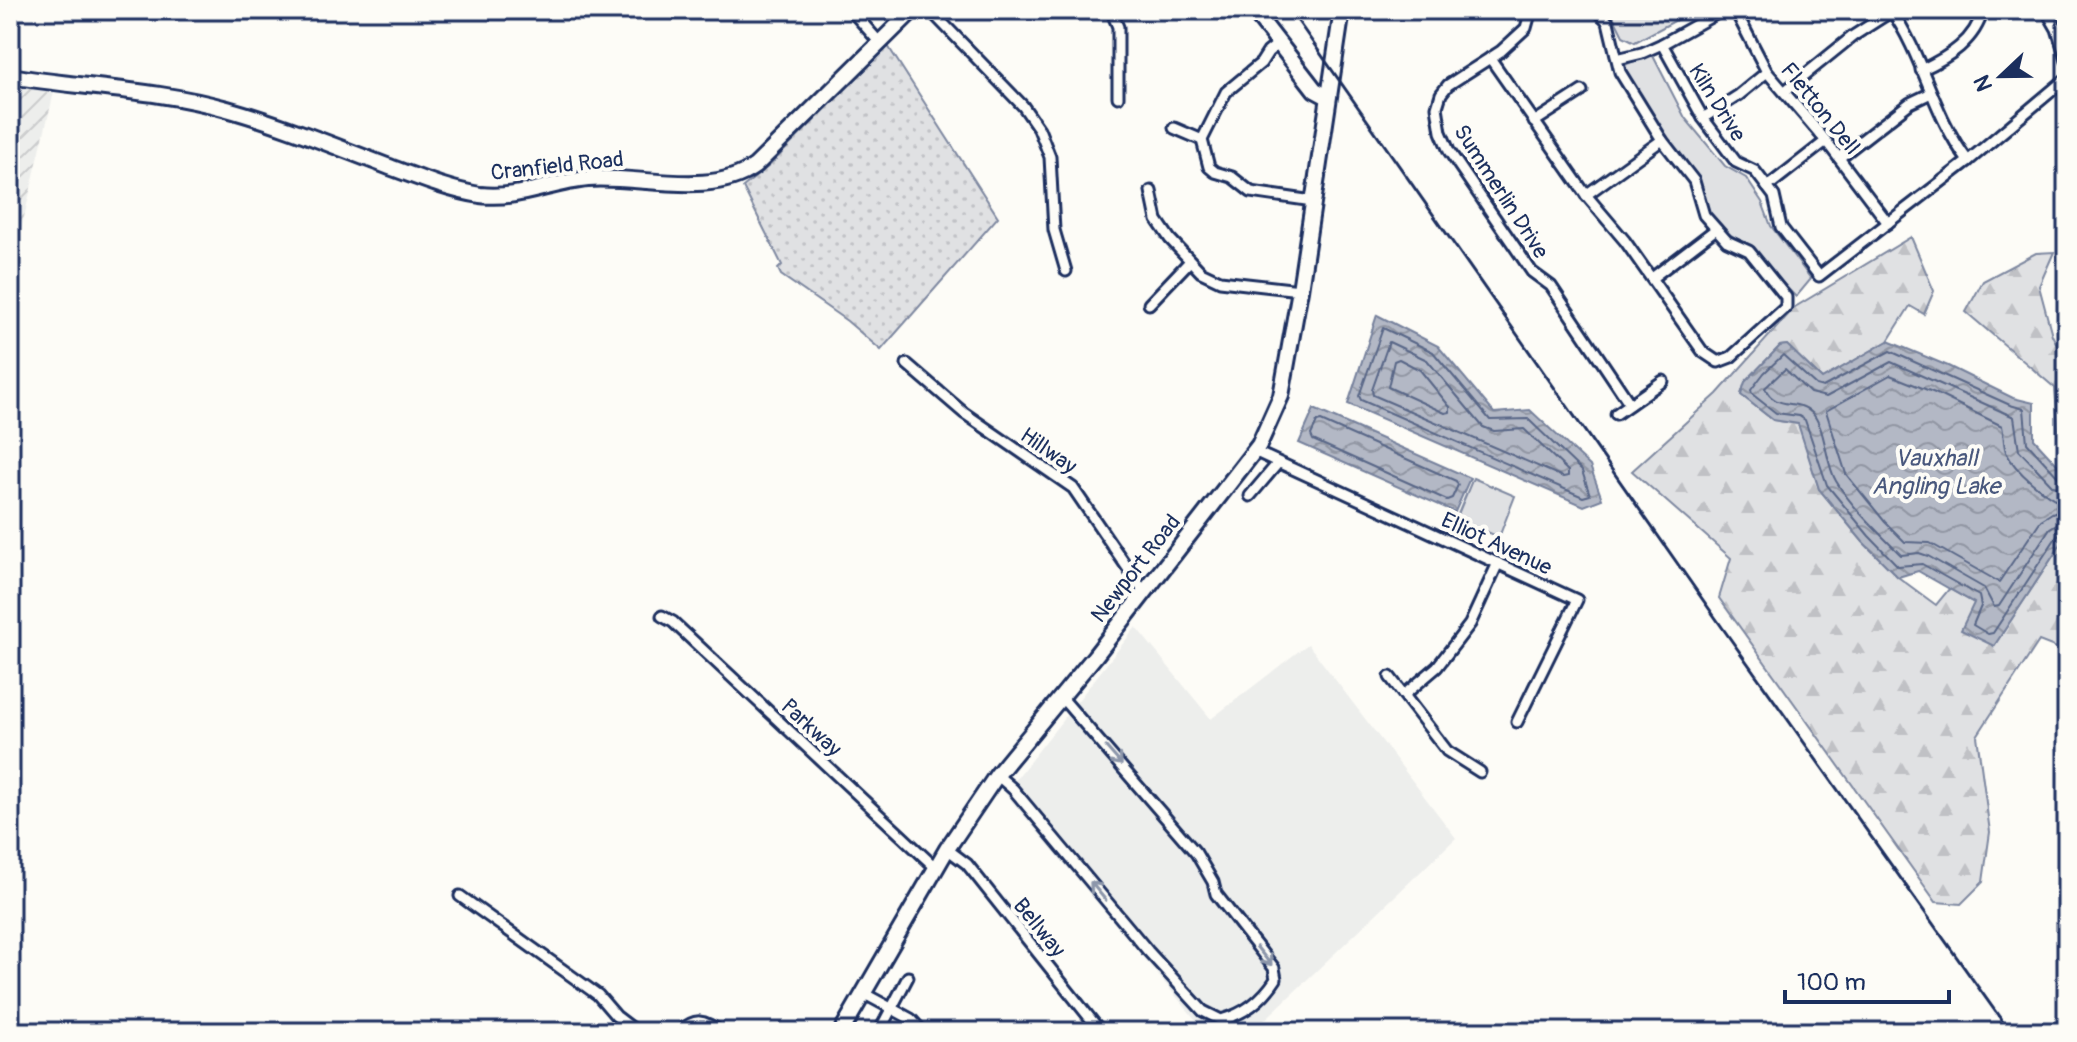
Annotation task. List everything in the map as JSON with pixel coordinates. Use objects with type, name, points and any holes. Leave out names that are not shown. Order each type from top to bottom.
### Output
[{"type":"street","points":[[851,10],[880,43]]},
{"type":"street","name":"Cranfield Road","points":[[10,76],[172,97],[224,108],[291,129],[423,179],[479,195],[505,196],[590,179],[701,183],[738,176],[755,166],[913,10]]},
{"type":"street","points":[[930,10],[1023,106],[1039,129],[1050,157],[1054,230],[1066,271]]},
{"type":"street","points":[[1111,10],[1118,27],[1118,97]]},
{"type":"street","points":[[1253,10],[1315,90],[1328,97]]},
{"type":"street","name":"Newport Road","points":[[841,1032],[947,849],[997,775],[1062,698],[1254,451],[1281,396],[1342,10]]},
{"type":"street","name":"Summerlin Drive","points":[[1531,10],[1526,28],[1490,58],[1448,85],[1441,94],[1437,107],[1441,132],[1449,151],[1532,272],[1551,286],[1630,404]]},
{"type":"street","points":[[1490,58],[1586,195],[1652,278],[1703,352],[1718,362],[1731,357],[1786,307],[1786,297],[1749,251],[1727,241],[1704,215],[1694,181],[1662,140],[1620,72],[1608,22],[1597,10]]},
{"type":"street","points":[[1617,59],[1662,44],[1723,10]]},
{"type":"street","name":"Fletton Dell","points":[[1735,10],[1767,72],[1826,141],[1888,223]]},
{"type":"street","points":[[1785,91],[1853,36],[1891,10],[1902,25],[1929,94],[1955,144],[1968,161]]},
{"type":"street","points":[[1921,70],[1952,55],[1979,26],[1983,10]]},
{"type":"street","points":[[2046,10],[2057,29],[2067,61]]},
{"type":"street","points":[[1279,43],[1261,63],[1226,92],[1202,140],[1209,167],[1232,177],[1251,192],[1313,201]]},
{"type":"street","name":"Kiln Drive","points":[[1662,44],[1703,118],[1736,162],[1755,171],[1767,187]]},
{"type":"street","points":[[1703,118],[1767,72]]},
{"type":"street","points":[[1826,141],[1767,187],[1774,196],[1781,227],[1819,276],[1968,161],[2067,78]]},
{"type":"street","points":[[1534,122],[1582,91]]},
{"type":"street","points":[[1839,158],[1910,103],[1929,94]]},
{"type":"street","points":[[1174,128],[1202,140]]},
{"type":"street","points":[[1586,195],[1662,140]]},
{"type":"street","points":[[1151,191],[1157,220],[1201,272],[1220,281],[1300,290]]},
{"type":"street","points":[[1652,278],[1716,229]]},
{"type":"street","points":[[1149,304],[1190,261]]},
{"type":"street","name":"Hillway","points":[[907,364],[964,413],[1073,488],[1144,592]]},
{"type":"street","points":[[1616,414],[1663,381]]},
{"type":"street","name":"Elliot Avenue","points":[[1254,451],[1577,600],[1517,722]]},
{"type":"street","points":[[1250,496],[1278,463]]},
{"type":"street","points":[[1404,695],[1437,667],[1470,624],[1498,563]]},
{"type":"street","name":"Parkway","points":[[662,616],[673,622],[936,868]]},
{"type":"street","points":[[1390,677],[1447,751],[1480,772]]},
{"type":"street","points":[[997,775],[1013,789],[1148,951],[1203,1011],[1221,1020],[1240,1015],[1269,990],[1276,979],[1274,968],[1216,894],[1213,882],[1196,853],[1062,698]]},
{"type":"street","name":"Bellway","points":[[947,849],[967,864],[1101,1032]]},
{"type":"street","points":[[460,896],[598,995],[616,1016],[637,1032]]},
{"type":"street","points":[[879,1032],[908,977]]},
{"type":"street","points":[[863,993],[911,1019],[923,1032]]},
{"type":"street","points":[[679,1032],[689,1023],[700,1021],[721,1032]]},
{"type":"shaded area","points":[[10,86],[54,92],[19,238],[10,237]]},
{"type":"shaded area","points":[[1136,627],[1211,719],[1308,644],[1456,838],[1252,1032],[1206,1032],[1005,793]]},
{"type":"green space","points":[[1610,10],[1695,10],[1635,42],[1623,36]]},
{"type":"green space","points":[[888,46],[998,217],[881,350],[847,321],[781,275],[778,269],[782,265],[743,187],[769,166]]},
{"type":"green space","points":[[1651,52],[1685,118],[1725,166],[1746,178],[1762,202],[1771,226],[1811,279],[1796,297],[1744,243],[1721,229],[1708,215],[1694,180],[1635,92],[1623,66]]},
{"type":"green space","points":[[1911,237],[1934,291],[1924,314],[1910,306],[1888,341],[1822,379],[1787,345],[1780,346],[1745,382],[1741,395],[1773,420],[1799,424],[1819,489],[1863,542],[1898,577],[1936,605],[1949,589],[1974,603],[1994,646],[2065,538],[2067,484],[2067,652],[2039,641],[1977,736],[1990,832],[1983,882],[1961,904],[1936,902],[1719,598],[1731,558],[1632,471],[1717,394],[1795,307]]},
{"type":"green space","points":[[2054,252],[2039,286],[2052,335],[2067,364],[2067,474],[2059,441],[2055,388],[1966,312],[1983,281],[2036,253]]},
{"type":"green space","points":[[1473,478],[1515,496],[1499,537],[1456,519]]},
{"type":"water","points":[[1377,315],[1438,346],[1494,413],[1530,410],[1590,466],[1602,499],[1584,506],[1348,404]]},
{"type":"water","name":"Vauxhall Angling Lake","points":[[1888,341],[2013,398],[2034,403],[2034,439],[2067,475],[2065,538],[1994,646],[1961,630],[1974,603],[1918,571],[1898,577],[1863,542],[1819,489],[1798,424],[1773,420],[1741,395],[1745,382],[1780,346],[1787,345],[1822,379]]},
{"type":"water","points":[[1314,409],[1470,478],[1455,512],[1299,443]]},
{"type":"railway","points":[[1290,10],[2010,1032]]}]
